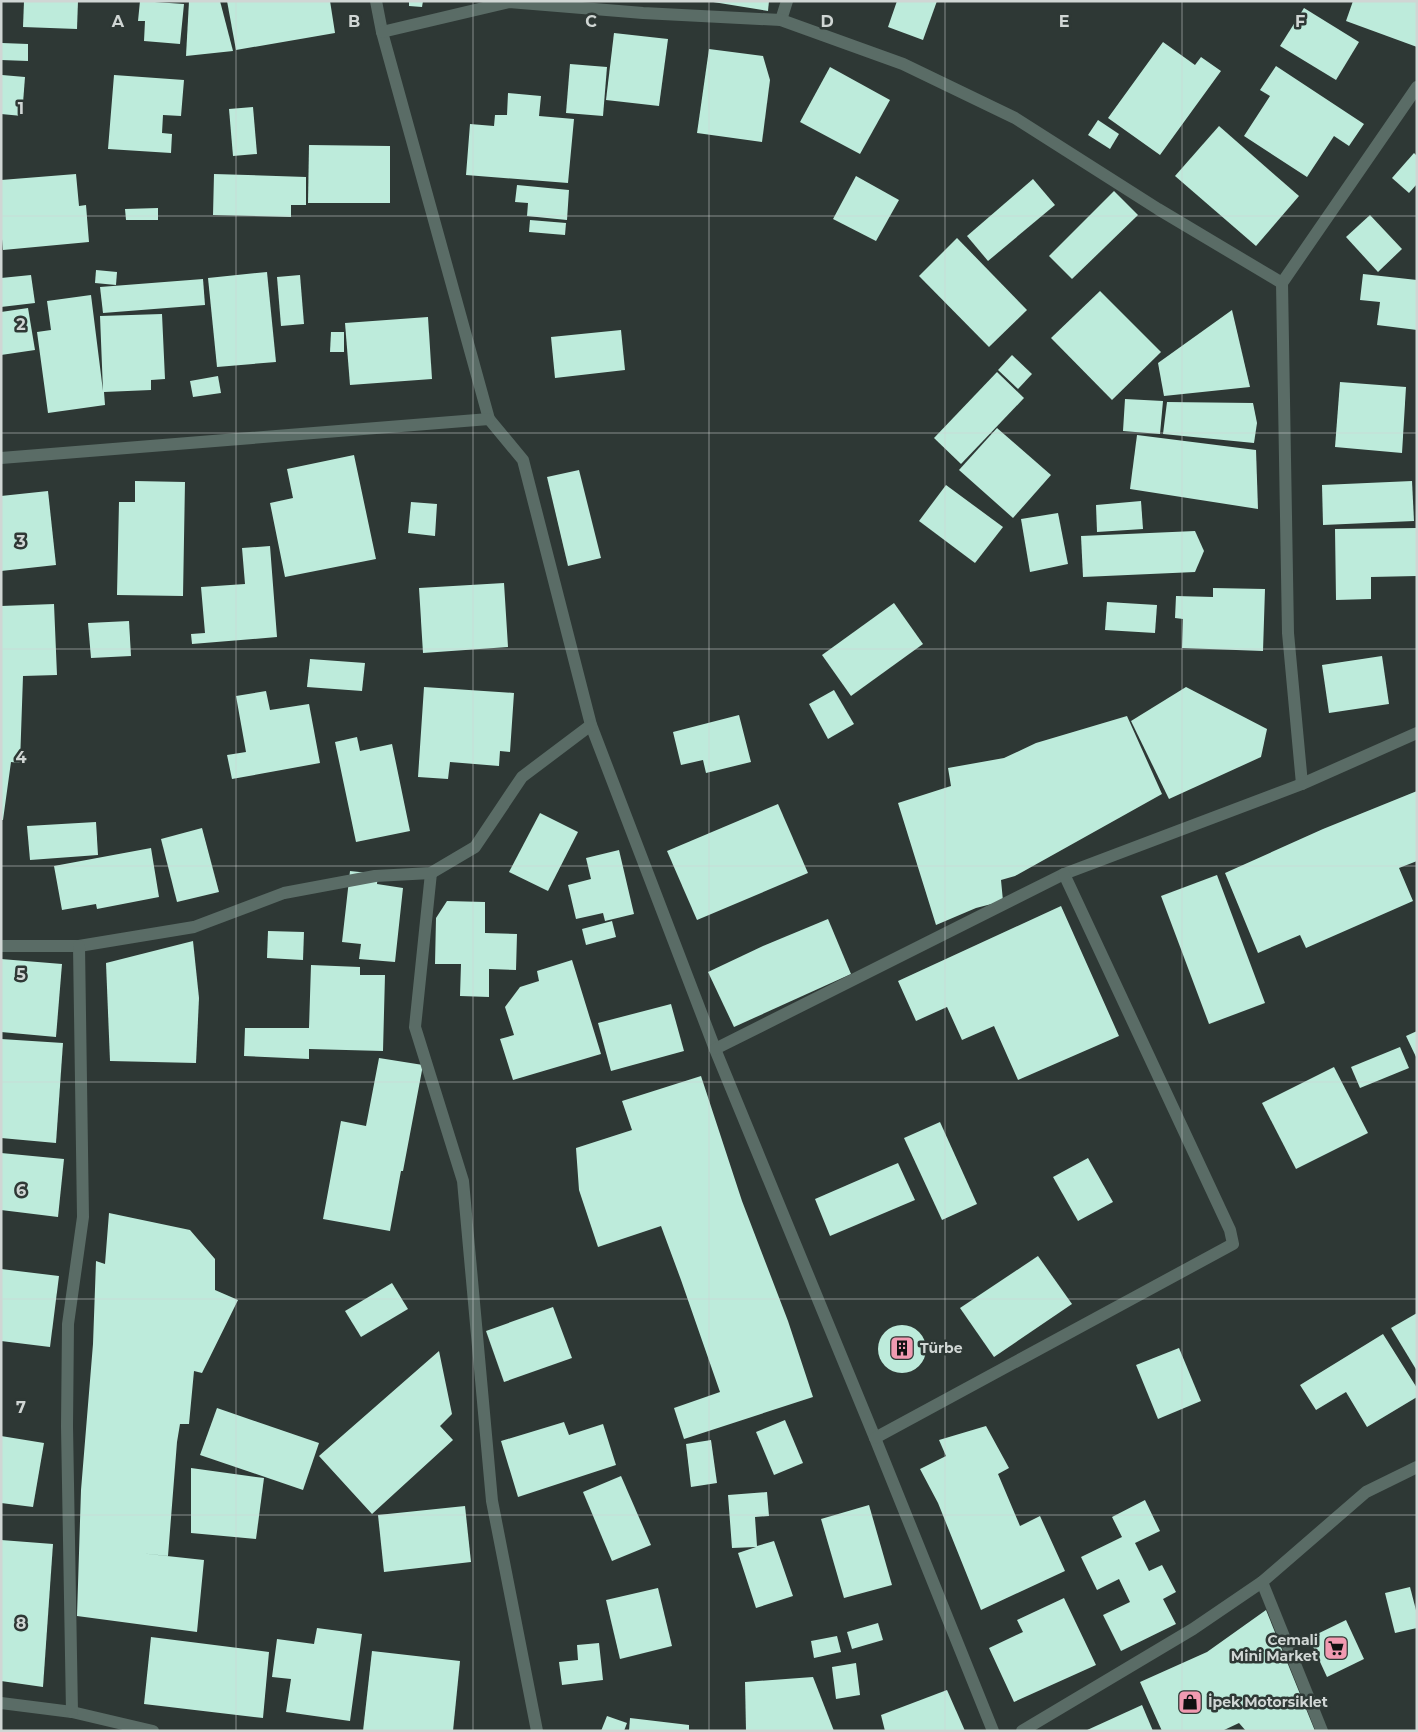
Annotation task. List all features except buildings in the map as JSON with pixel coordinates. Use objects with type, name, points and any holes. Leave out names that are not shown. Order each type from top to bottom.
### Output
[{"type":"street","points":[[376,1],[382,32],[489,419],[523,460],[591,725],[715,1049],[876,1438],[993,1731]]},
{"type":"street","points":[[780,20],[787,1]]},
{"type":"street","points":[[382,32],[509,2],[643,13],[780,20],[902,64],[1015,118],[1158,210],[1282,283]]},
{"type":"street","points":[[1302,784],[1288,633],[1282,283],[1417,87]]},
{"type":"street","points":[[1,458],[489,419]]},
{"type":"street","points":[[1,946],[79,946],[194,927],[284,893],[375,876],[431,873],[476,847],[522,777],[591,725]]},
{"type":"street","points":[[715,1049],[1064,874],[1302,784],[1417,733]]},
{"type":"street","points":[[431,873],[415,1027],[463,1181],[492,1500],[537,1731]]},
{"type":"street","points":[[876,1438],[1233,1244],[1230,1230],[1064,874]]},
{"type":"street","points":[[72,1712],[67,1426],[68,1324],[83,1217],[79,946]]},
{"type":"street","points":[[1022,1731],[1193,1628],[1262,1582],[1366,1492],[1417,1467]]},
{"type":"street","points":[[1262,1582],[1322,1731]]},
{"type":"street","points":[[1,1703],[72,1712],[154,1731]]},
{"type":"place","name":"Türbe","points":[[902,1348]]},
{"type":"place","name":"Cemali Mini Market","points":[[1336,1648]]},
{"type":"place","name":"İpek Motorsiklet","points":[[1190,1702]]}]
